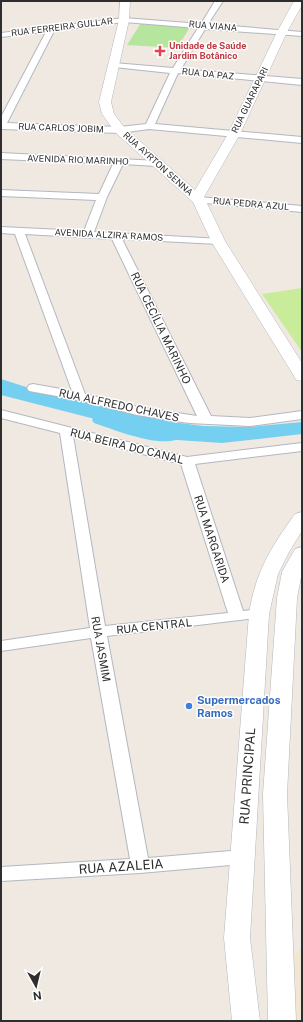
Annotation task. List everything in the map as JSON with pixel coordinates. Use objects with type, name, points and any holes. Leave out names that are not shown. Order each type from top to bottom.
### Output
[{"type":"main road","name":"RUA AYRTON SENNA","points":[[125,1],[124,20],[105,102],[108,114],[120,130],[198,199],[218,241],[302,376]]},
{"type":"main road","name":"RUA GUARAPARI","points":[[198,199],[234,134],[282,32],[299,1]]},
{"type":"main road","name":"RUA PRINCIPAL","points":[[246,1021],[237,938],[242,857],[248,616],[261,592],[271,564],[302,518]]},
{"type":"main road","points":[[282,1021],[275,794],[287,598],[292,572],[302,552]]},
{"type":"street","points":[[149,126],[175,71],[219,1]]},
{"type":"street","name":"RUA VIANA","points":[[124,20],[302,34]]},
{"type":"street","name":"RUA FERREIRA GULLAR","points":[[1,35],[124,20]]},
{"type":"street","points":[[1,126],[51,28]]},
{"type":"street","name":"RUA DA PAZ","points":[[114,66],[302,82]]},
{"type":"street","name":"RUA CARLOS JOBIM","points":[[1,126],[120,130],[149,126],[302,140]]},
{"type":"street","name":"AVENIDA RIO MARINHO","points":[[1,156],[156,163]]},
{"type":"street","points":[[88,234],[102,197],[119,162]]},
{"type":"street","points":[[1,193],[102,197]]},
{"type":"street","name":"RUA PEDRA AZUL","points":[[198,199],[302,209]]},
{"type":"street","name":"AVENIDA ALZIRA RAMOS","points":[[1,230],[218,241]]},
{"type":"street","points":[[20,231],[80,396]]},
{"type":"street","name":"RUA CECÍLIA MARINHO","points":[[115,235],[206,420]]},
{"type":"street","name":"RUA ALFREDO CHAVES","points":[[32,388],[80,396],[137,411],[206,420],[262,421],[302,415]]},
{"type":"street","name":"RUA BEIRA DO CANAL","points":[[1,414],[187,461],[302,447]]},
{"type":"street","name":"RUA JASMIM","points":[[66,431],[98,632],[140,866]]},
{"type":"street","name":"RUA MARGARIDA","points":[[187,461],[248,616]]},
{"type":"street","name":"RUA CENTRAL","points":[[1,646],[98,632],[248,616]]},
{"type":"street","name":"RUA AZALEIA","points":[[1,874],[140,866],[242,857]]},
{"type":"shaded area","points":[[302,948],[302,1021],[294,1021],[288,959]]},
{"type":"green space","points":[[141,23],[190,27],[177,48],[127,45]]},
{"type":"green space","points":[[302,288],[302,352],[262,294]]},
{"type":"water","points":[[1,379],[26,387],[180,423],[203,426],[250,427],[302,422],[302,434],[222,443],[177,440],[1,395]]},
{"type":"waterway","points":[[99,420],[146,434],[171,437]]},
{"type":"place","name":"Unidade de Saúde Jardim Botânico","points":[[160,51]]},
{"type":"place","name":"Supermercados Ramos","points":[[189,706]]}]
